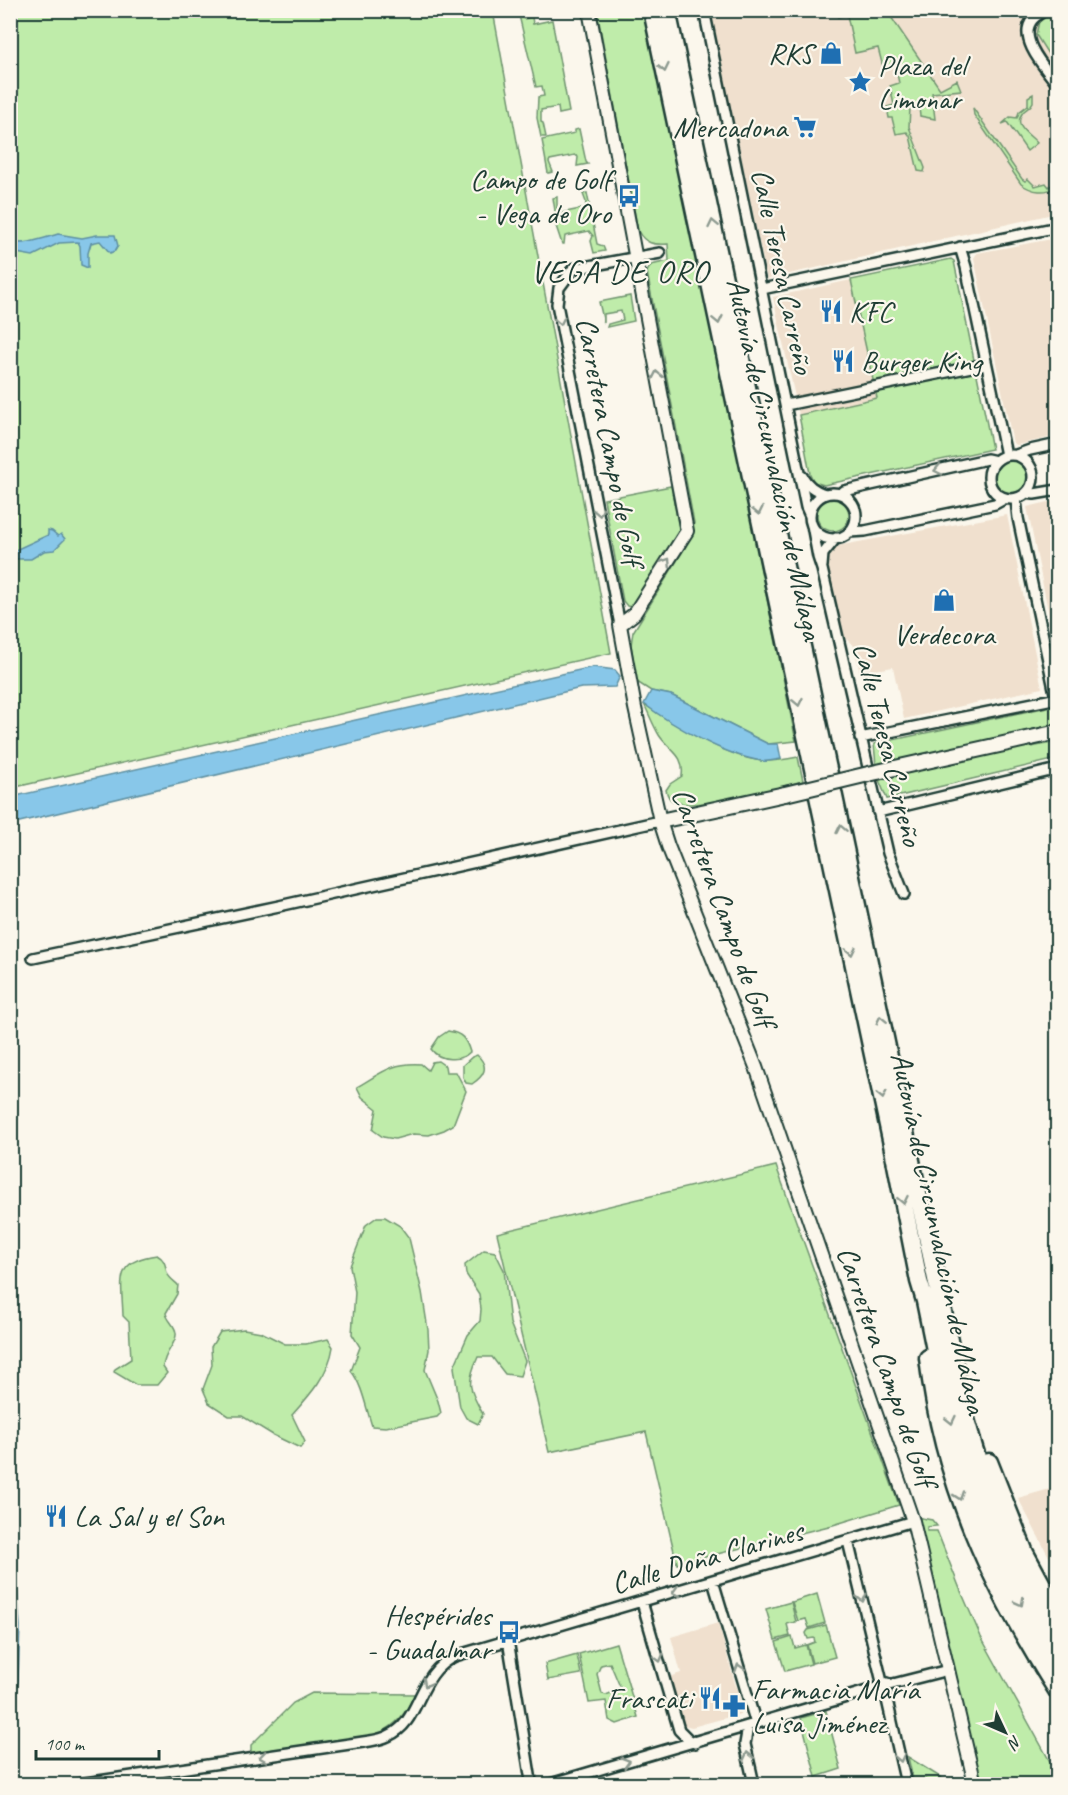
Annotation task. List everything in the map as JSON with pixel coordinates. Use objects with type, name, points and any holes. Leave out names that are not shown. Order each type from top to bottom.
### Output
[{"type":"highway","name":"Autovía de Circunvalación de Málaga","points":[[652,10],[822,776],[667,10]]},
{"type":"highway","name":"Autovía de Circunvalación de Málaga","points":[[1050,1666],[998,1590],[975,1541],[954,1481],[935,1407],[919,1303],[919,1281],[826,794],[965,1416],[986,1488],[1017,1563],[1058,1638]]},
{"type":"highway","points":[[943,1312],[952,1327],[984,1450],[1025,1553],[1058,1614]]},
{"type":"highway","points":[[1025,1553],[1038,1569],[1058,1602]]},
{"type":"highway","points":[[1050,1666],[1058,1692]]},
{"type":"highway","points":[[1050,1666],[1048,1687],[1058,1704]]},
{"type":"main road","points":[[660,821],[1058,732]]},
{"type":"street","points":[[589,10],[687,531],[634,614],[620,625]]},
{"type":"street","name":"Calle Teresa Carreño","points":[[704,10],[818,557],[888,854],[904,894]]},
{"type":"street","points":[[1044,10],[1033,19],[1028,28],[1027,37],[1030,46],[1058,85]]},
{"type":"street","points":[[762,289],[1058,227]]},
{"type":"street","points":[[960,247],[1006,455]]},
{"type":"street","name":"Carretera Campo de Golf","points":[[660,253],[573,269],[559,288],[557,304],[635,708],[660,821],[668,846],[756,1068],[913,1521],[975,1785]]},
{"type":"street","points":[[786,405],[986,364]]},
{"type":"street","points":[[1016,455],[1028,462],[1034,474],[1033,481],[1027,493],[1016,500],[1004,499],[997,495],[989,483],[988,475],[996,461],[1006,455],[1016,455],[1058,444]]},
{"type":"street","points":[[800,471],[814,490],[825,494],[840,494],[844,491],[987,459],[996,461]]},
{"type":"street","points":[[1027,493],[1058,490]]},
{"type":"street","points":[[825,494],[814,503],[811,520],[822,536],[836,538]]},
{"type":"street","points":[[840,494],[852,503],[855,510],[853,525],[849,532]]},
{"type":"street","points":[[822,569],[823,554],[836,538],[849,532],[865,531],[995,504],[1004,499]]},
{"type":"street","points":[[860,738],[1057,698],[1016,500]]},
{"type":"street","points":[[878,812],[1058,769]]},
{"type":"street","points":[[33,958],[660,821]]},
{"type":"street","name":"Calle Doña Clarines","points":[[78,1785],[370,1741],[390,1736],[410,1718],[427,1681],[440,1665],[455,1656],[913,1521]]},
{"type":"street","points":[[848,1541],[906,1785]]},
{"type":"street","points":[[713,1581],[752,1725],[745,1744],[754,1785]]},
{"type":"street","points":[[642,1602],[679,1730],[695,1743]]},
{"type":"street","points":[[511,1640],[533,1783]]},
{"type":"street","points":[[550,1785],[884,1686],[948,1670]]},
{"type":"shaded area","points":[[710,11],[1057,11],[1057,213],[767,279]]},
{"type":"shaded area","points":[[1057,238],[1057,436],[1017,445],[1013,443],[974,258],[977,253]]},
{"type":"shaded area","points":[[851,280],[877,398],[799,415],[773,297]]},
{"type":"shaded area","points":[[1058,500],[1057,654],[1027,507]]},
{"type":"shaded area","points":[[1007,515],[1042,688],[904,719],[893,667],[860,673],[854,646],[844,637],[827,563],[829,554],[834,548],[842,545]]},
{"type":"shaded area","points":[[1058,1487],[1057,1572],[1018,1498]]},
{"type":"shaded area","points":[[718,1623],[742,1708],[740,1714],[692,1727],[683,1725],[669,1677],[681,1673],[671,1637]]},
{"type":"green space","points":[[10,11],[493,11],[611,653],[11,788]]},
{"type":"green space","points":[[518,11],[522,11],[521,15],[524,19],[532,17],[533,24],[552,20],[569,112],[559,114],[558,107],[541,110],[541,122],[546,137],[541,137],[537,118],[538,97],[544,96],[542,86],[536,87]]},
{"type":"green space","points":[[597,11],[644,11],[724,389],[722,395],[726,397],[796,741],[768,744],[671,695],[651,691],[637,682],[631,645],[633,632],[685,548],[694,523],[647,272],[651,265],[669,261],[668,244],[650,243],[638,231]]},
{"type":"green space","points":[[837,11],[887,11],[940,89],[957,80],[961,90],[932,93],[935,119],[920,116],[919,108],[910,108],[909,127],[925,168],[924,172],[918,171],[910,136],[907,132],[896,134],[892,118],[889,118],[887,107],[894,105],[890,86],[899,83],[895,65],[883,67],[878,48],[855,53],[847,15],[838,17]]},
{"type":"green space","points":[[1057,11],[1057,68],[1036,35],[1039,21]]},
{"type":"green space","points":[[1033,94],[1033,102],[1020,117],[1023,130],[1037,143],[1027,151],[1007,122],[1002,124],[1010,117],[1017,118],[1019,112],[1028,105],[1028,97]]},
{"type":"green space","points":[[973,108],[1022,179],[1025,181],[1028,179],[1035,186],[1046,183],[1049,187],[1057,181],[1057,186],[1039,191],[1021,184],[974,115]]},
{"type":"green space","points":[[579,129],[588,164],[577,166],[578,157],[575,155],[550,160],[553,172],[548,173],[542,140],[575,133],[575,130]]},
{"type":"green space","points":[[587,193],[597,244],[603,246],[605,251],[594,253],[591,241],[593,236],[589,231],[565,236],[564,244],[562,244],[555,223],[553,198],[557,197],[557,208],[561,213],[585,208],[586,202],[583,194]]},
{"type":"green space","points":[[951,259],[954,261],[992,449],[824,485],[814,482],[810,474],[799,415],[877,398],[851,280]]},
{"type":"green space","points":[[630,296],[634,321],[607,327],[608,324],[623,320],[621,311],[604,314],[604,323],[599,302]]},
{"type":"green space","points":[[1011,460],[1023,465],[1028,477],[1023,489],[1011,494],[999,489],[994,477],[999,465]]},
{"type":"green space","points":[[671,486],[678,533],[634,604],[631,607],[627,606],[623,601],[604,499]]},
{"type":"green space","points":[[833,499],[845,503],[849,515],[845,527],[833,531],[821,527],[817,515],[821,503]]},
{"type":"green space","points":[[644,704],[702,740],[737,755],[766,761],[798,757],[803,781],[717,802],[683,804],[673,801],[666,790],[670,784],[682,776],[681,763],[659,735]]},
{"type":"green space","points":[[1057,705],[1057,724],[876,765],[874,744]]},
{"type":"green space","points":[[1057,742],[1057,759],[887,799],[879,780],[1024,746],[1031,747]]},
{"type":"green space","points":[[448,1031],[463,1037],[470,1052],[455,1059],[444,1058],[435,1053],[431,1049],[439,1037]]},
{"type":"green space","points":[[477,1055],[483,1063],[484,1071],[480,1078],[472,1084],[466,1083],[463,1077],[463,1065]]},
{"type":"green space","points":[[438,1061],[445,1066],[446,1072],[456,1072],[466,1091],[453,1125],[429,1135],[413,1134],[395,1139],[383,1137],[373,1130],[377,1109],[362,1097],[357,1087],[394,1067],[421,1064],[428,1070],[432,1062]]},
{"type":"green space","points":[[776,1166],[899,1505],[833,1525],[677,1564],[646,1432],[549,1452],[497,1233]]},
{"type":"green space","points":[[377,1217],[385,1217],[400,1226],[409,1238],[422,1292],[428,1330],[429,1350],[425,1370],[441,1413],[437,1417],[386,1427],[372,1426],[361,1389],[351,1371],[360,1347],[352,1334],[355,1292],[350,1266],[366,1225]]},
{"type":"green space","points":[[484,1250],[495,1252],[504,1270],[510,1323],[525,1361],[520,1376],[505,1374],[492,1357],[478,1357],[472,1374],[471,1386],[483,1414],[478,1424],[466,1418],[460,1407],[454,1367],[468,1335],[480,1321],[479,1294],[466,1274],[465,1265]]},
{"type":"green space","points":[[157,1255],[164,1261],[168,1275],[178,1285],[177,1294],[166,1313],[176,1332],[164,1362],[163,1367],[167,1373],[157,1385],[136,1385],[114,1372],[131,1359],[129,1322],[123,1316],[123,1274],[133,1262]]},
{"type":"green space","points":[[244,1329],[261,1332],[285,1344],[306,1344],[328,1339],[333,1347],[323,1375],[292,1415],[305,1442],[300,1448],[242,1416],[229,1416],[209,1403],[203,1389],[212,1365],[211,1347],[220,1332]]},
{"type":"green space","points":[[916,1517],[932,1520],[937,1526],[927,1527],[927,1531],[937,1531],[981,1637],[1053,1767],[1055,1784],[982,1784]]},
{"type":"green space","points":[[817,1594],[825,1623],[809,1628],[806,1619],[798,1621],[792,1602]]},
{"type":"green space","points":[[791,1602],[796,1622],[787,1624],[790,1636],[775,1640],[766,1609]]},
{"type":"green space","points":[[826,1625],[835,1657],[812,1663],[807,1645],[815,1642],[814,1638],[808,1639],[806,1633],[808,1630]]},
{"type":"green space","points":[[792,1637],[795,1648],[806,1645],[811,1664],[785,1671],[776,1642]]},
{"type":"green space","points":[[616,1643],[638,1717],[617,1724],[609,1720],[606,1701],[589,1703],[579,1654]],"holes":[[[610,1663],[621,1689],[606,1695],[602,1694],[597,1674],[601,1665]]]},
{"type":"green space","points":[[577,1655],[581,1674],[548,1680],[545,1664]]},
{"type":"green space","points":[[312,1693],[415,1694],[401,1717],[378,1734],[251,1753],[251,1745],[293,1703]]},
{"type":"green space","points":[[826,1711],[841,1769],[816,1777],[801,1718]]},
{"type":"green space","points":[[908,1757],[948,1782],[947,1784],[932,1784],[925,1779],[914,1784]]},
{"type":"water","points":[[58,234],[82,238],[115,235],[118,246],[110,253],[100,241],[91,243],[88,268],[81,265],[78,242],[59,243],[33,256],[11,252],[11,242],[27,242]]},
{"type":"water","points":[[48,530],[58,536],[61,534],[65,539],[54,550],[44,551],[31,559],[11,559],[11,552],[48,535]]},
{"type":"water","points":[[593,667],[615,670],[620,676],[615,687],[581,688],[11,824],[11,797]]},
{"type":"water","points":[[651,691],[671,695],[768,744],[778,744],[781,759],[764,761],[747,758],[700,739],[644,704]]},
{"type":"water","points":[[11,1505],[20,1626],[18,1680],[11,1725]]},
{"type":"place","name":"RKS","points":[[831,53]]},
{"type":"place","name":"Plaza del Limonar","points":[[860,82]]},
{"type":"place","name":"Mercadona","points":[[805,127]]},
{"type":"place","name":"Campo de Golf - Vega de Oro","points":[[629,196]]},
{"type":"place","name":"KFC","points":[[831,311]]},
{"type":"place","name":"Burger King","points":[[843,361]]},
{"type":"place","name":"Verdecora","points":[[944,600]]},
{"type":"place","name":"La Sal y el Son","points":[[56,1516]]},
{"type":"place","name":"Hespérides - Guadalmar","points":[[509,1632]]},
{"type":"place","name":"Frascati","points":[[710,1698]]},
{"type":"place","name":"Farmacia María Luisa Jiménez","points":[[734,1706]]},
{"type":"district","name":"VEGA DE ORO","points":[[620,271]]}]
